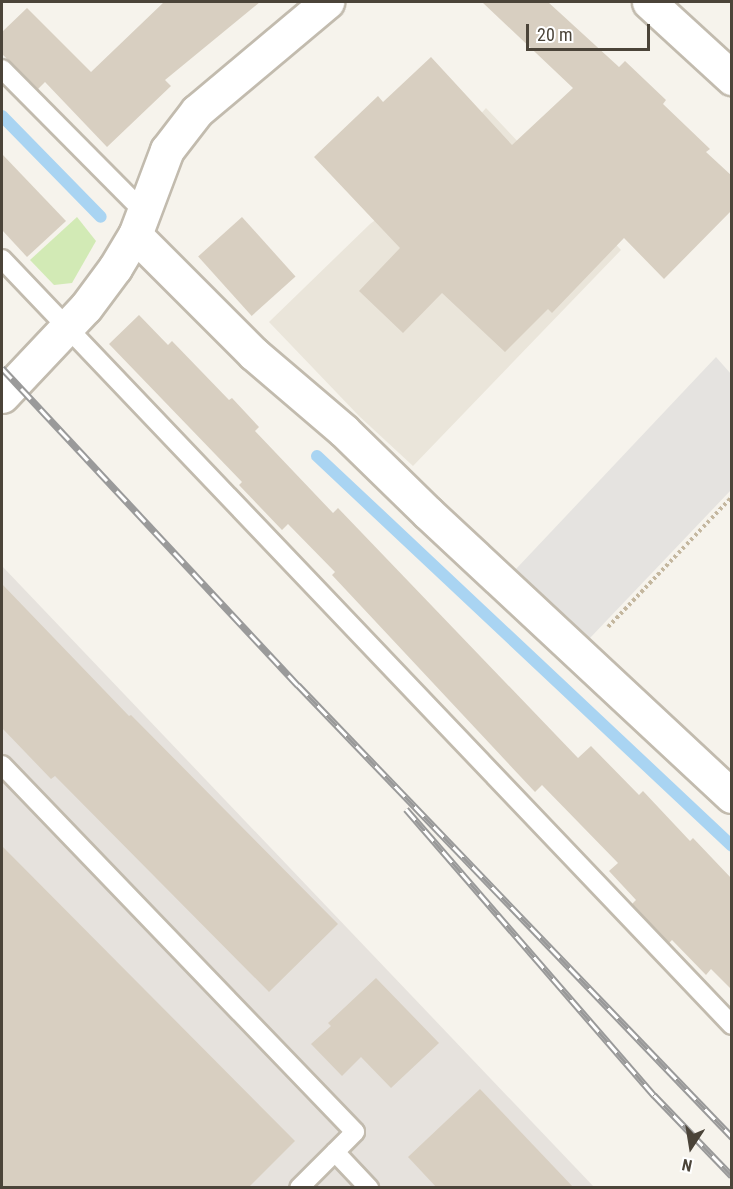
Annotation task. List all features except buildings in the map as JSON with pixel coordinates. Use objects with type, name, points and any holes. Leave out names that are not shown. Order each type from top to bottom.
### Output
[{"type":"street","points":[[2,396],[67,327],[115,268],[139,223],[167,150],[197,111],[327,2]]},
{"type":"street","points":[[649,2],[732,78]]},
{"type":"street","points":[[139,223],[254,354],[344,431],[580,656],[732,796]]},
{"type":"lane","points":[[2,69],[139,223]]},
{"type":"lane","points":[[2,260],[732,1025]]},
{"type":"lane","points":[[2,765],[355,1132],[299,1188]]},
{"type":"lane","points":[[335,1152],[369,1188]]},
{"type":"path","points":[[580,656],[732,497]]},
{"type":"shaded area","points":[[486,108],[621,250],[413,466],[359,416],[269,322],[370,224],[406,197]]},
{"type":"shaded area","points":[[716,357],[731,374],[731,490],[590,638],[516,569]]},
{"type":"shaded area","points":[[2,566],[594,1187],[2,1187]]},
{"type":"green space","points":[[77,217],[96,241],[72,283],[54,285],[30,260]]},
{"type":"waterway","points":[[2,116],[101,217]]},
{"type":"waterway","points":[[317,456],[732,846]]},
{"type":"railway","points":[[2,368],[298,685],[732,1137]]},
{"type":"railway","points":[[406,809],[654,1095],[732,1176]]}]
